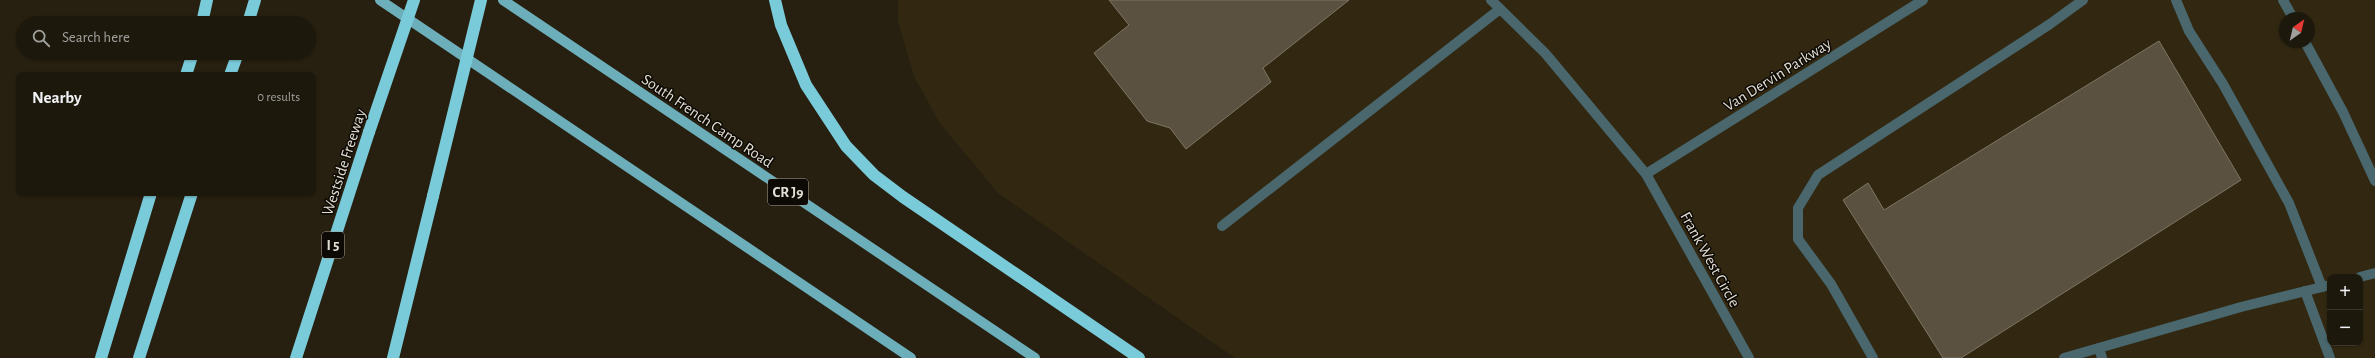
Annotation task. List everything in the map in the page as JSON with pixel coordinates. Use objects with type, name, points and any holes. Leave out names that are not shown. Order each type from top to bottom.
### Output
[{"type":"highway","points":[[204,16],[207,0]]},
{"type":"highway","points":[[250,16],[255,0]]},
{"type":"highway","name":"Westside Freeway","points":[[296,358],[369,132],[414,0]]},
{"type":"highway","points":[[393,358],[482,0]]},
{"type":"highway","points":[[775,0],[780,25],[806,85],[846,146],[874,175],[903,197],[1139,358]]},
{"type":"highway","points":[[187,72],[191,60]]},
{"type":"highway","points":[[231,72],[235,60]]},
{"type":"highway","points":[[101,358],[150,196]]},
{"type":"highway","points":[[139,358],[191,196]]},
{"type":"main road","points":[[380,0],[911,358]]},
{"type":"main road","name":"South French Camp Road","points":[[503,0],[1035,358]]},
{"type":"street","name":"Frank West Circle","points":[[1491,0],[1545,53],[1646,174],[1749,358]]},
{"type":"street","name":"Van Dervin Parkway","points":[[1646,174],[1923,0]]},
{"type":"street","points":[[1873,358],[1831,284],[1798,239],[1798,208],[1818,175],[2050,24],[2083,0]]},
{"type":"street","points":[[2064,358],[2101,353],[2305,291],[2326,286],[2289,203],[2223,84],[2189,31],[2176,0]]},
{"type":"street","points":[[2283,0],[2290,12]]},
{"type":"street","points":[[1222,226],[1500,9]]},
{"type":"street","points":[[2308,48],[2343,112],[2375,181]]},
{"type":"street","points":[[2363,276],[2375,273]]},
{"type":"street","points":[[2305,291],[2330,358]]},
{"type":"shaded area","points":[[898,0],[2375,0],[2375,358],[1235,358],[998,193],[939,122],[914,76],[898,21]]},
{"type":"building","points":[[1109,0],[1349,0],[1263,68],[1271,82],[1186,149],[1170,128],[1147,121],[1094,53],[1129,25]]},
{"type":"building","points":[[2159,41],[2241,180],[1961,358],[1943,358],[1843,200],[1868,183],[1884,210]]}]
